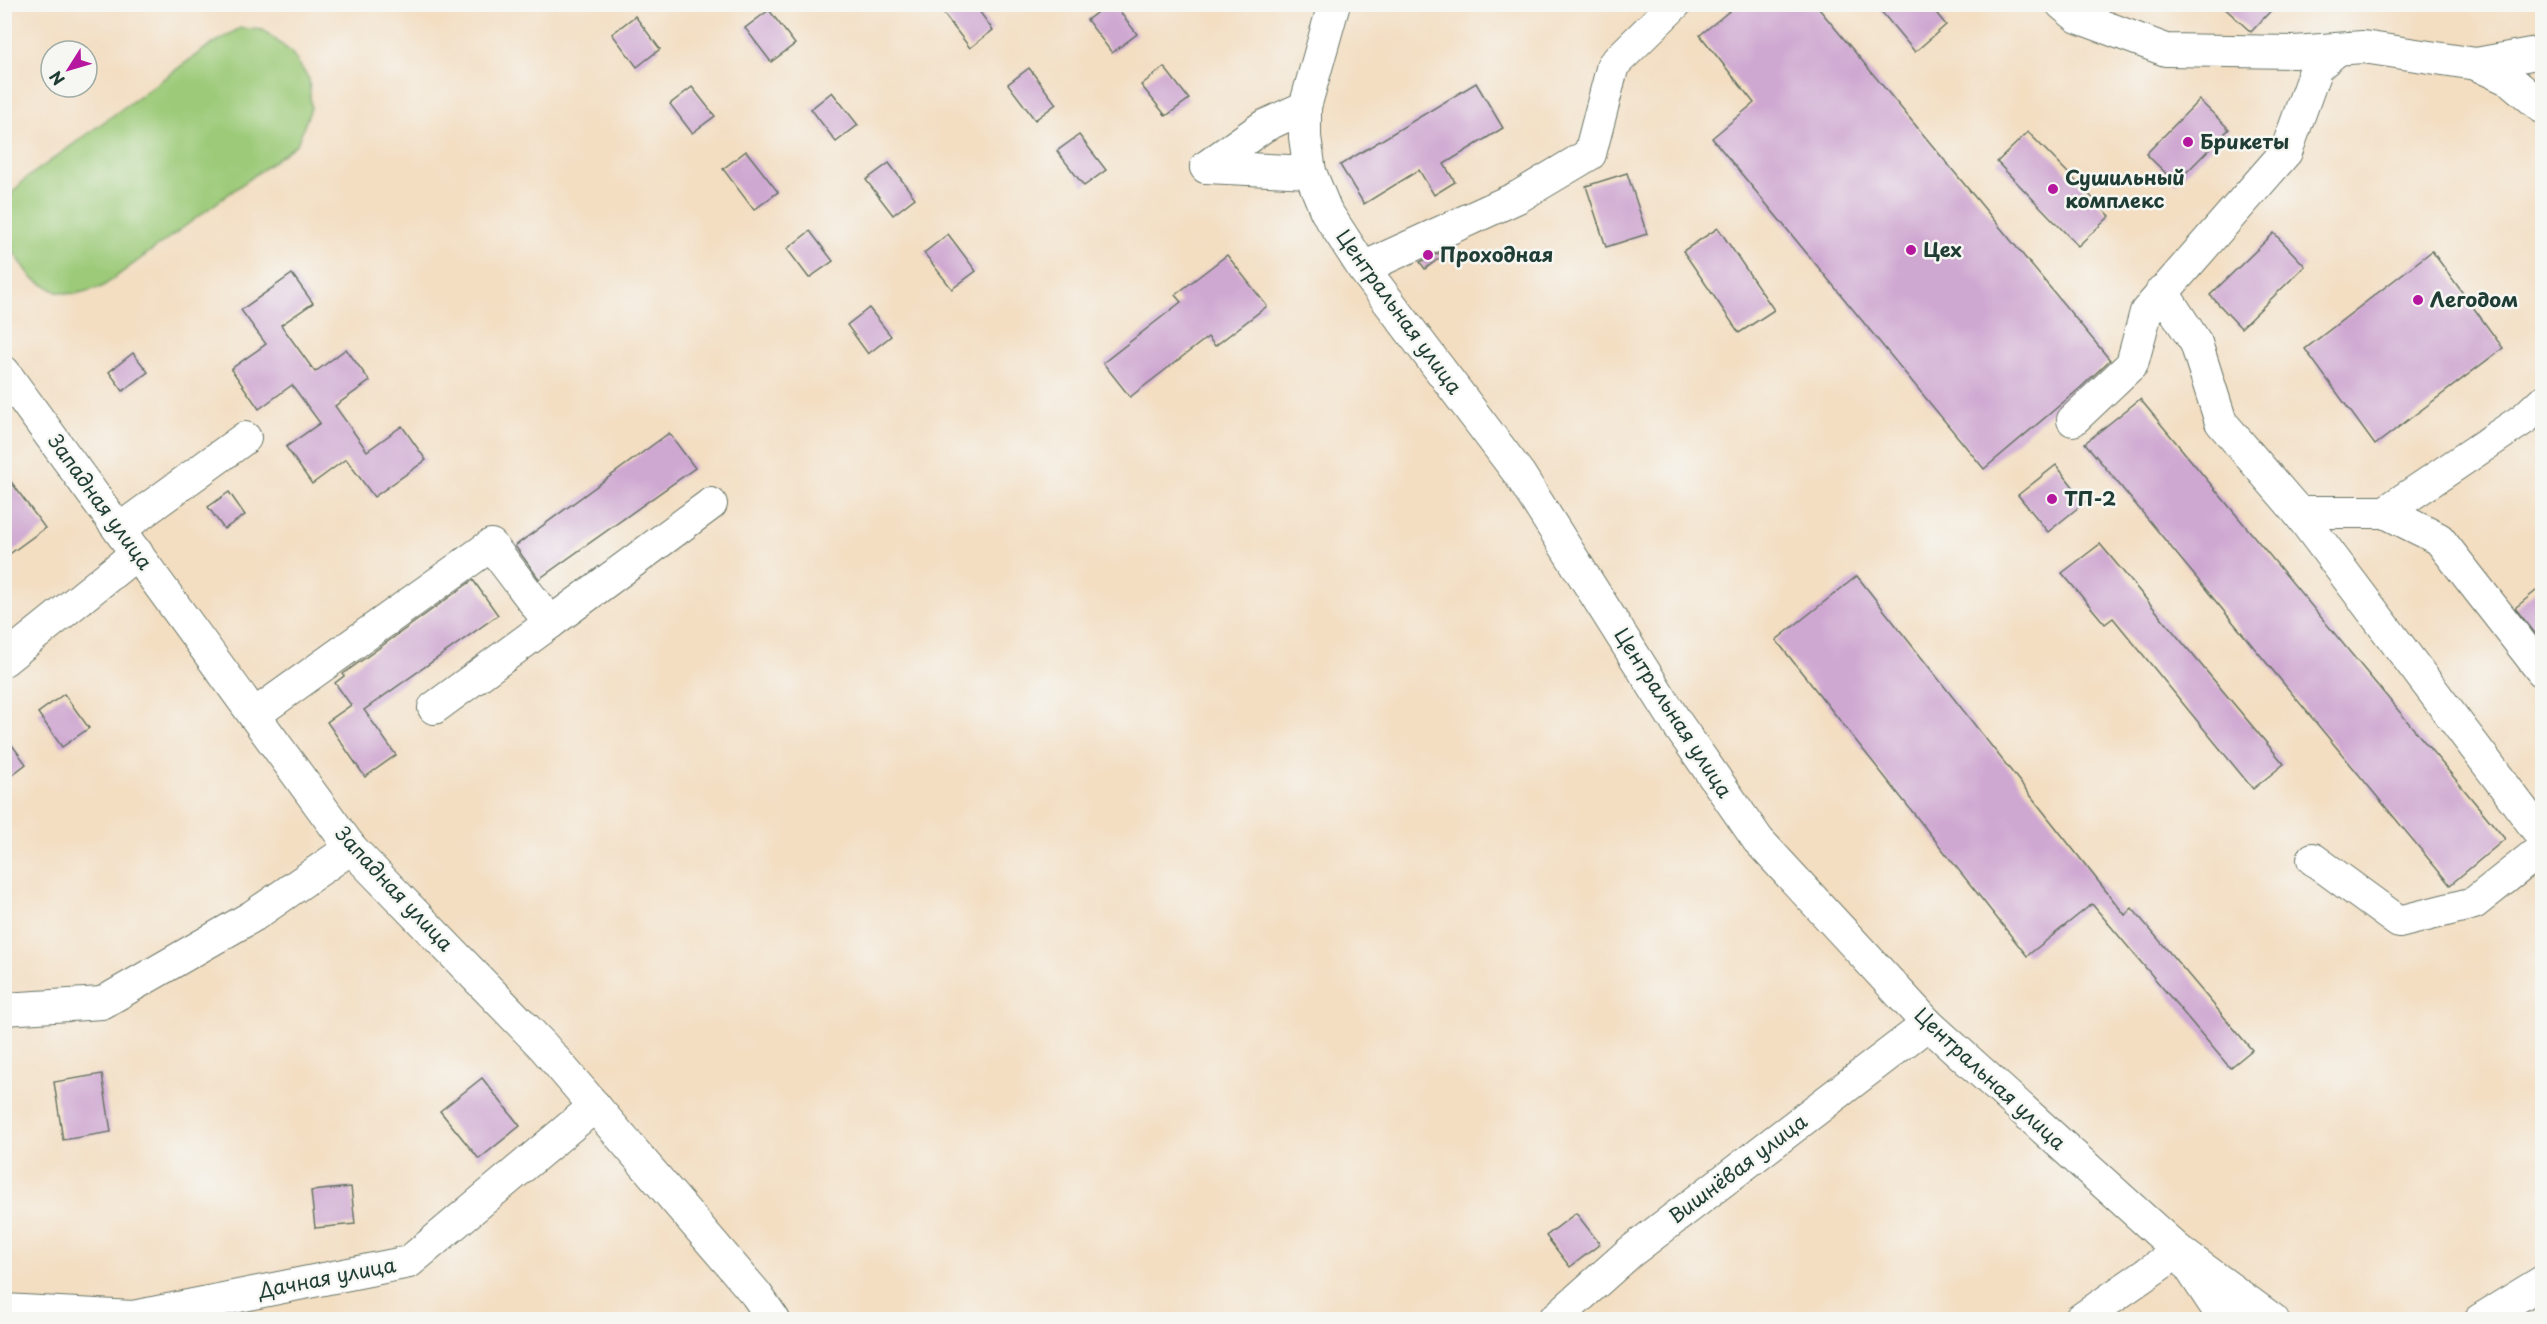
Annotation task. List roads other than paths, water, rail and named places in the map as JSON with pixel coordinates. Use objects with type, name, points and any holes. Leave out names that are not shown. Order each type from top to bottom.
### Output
[{"type":"street","name":"Центральная улица","points":[[1334,4],[1305,106],[1305,137],[1310,172],[1326,211],[1363,268],[1520,475],[1678,725],[1758,840],[1928,1024],[2179,1251],[2225,1320]]},
{"type":"street","points":[[1363,268],[1518,197],[1590,154],[1612,65],[1675,4]]},
{"type":"street","points":[[2062,4],[2078,17],[2166,50],[2294,52],[2363,48],[2476,64],[2510,80],[2542,107]]},
{"type":"street","points":[[2073,420],[2132,364],[2146,312],[2286,152],[2316,68],[2338,49]]},
{"type":"street","points":[[2476,64],[2542,52]]},
{"type":"street","points":[[1305,106],[1263,126],[1206,167],[1310,172]]},
{"type":"street","points":[[2162,291],[2196,343],[2221,422],[2298,512],[2542,836]]},
{"type":"street","name":"Западная улица","points":[[4,372],[351,848],[543,1046],[756,1294],[774,1320]]},
{"type":"street","points":[[2385,512],[2525,418],[2542,402]]},
{"type":"street","points":[[4,660],[128,541],[245,438]]},
{"type":"street","points":[[434,708],[711,504]]},
{"type":"street","points":[[2298,512],[2385,512],[2439,539],[2542,671]]},
{"type":"street","points":[[254,715],[491,545],[550,623]]},
{"type":"street","points":[[4,1009],[102,1003],[253,916],[351,848]]},
{"type":"street","points":[[2313,859],[2399,922],[2474,903],[2542,849]]},
{"type":"street","name":"Вишнёвая улица","points":[[1554,1320],[1629,1253],[1928,1024]]},
{"type":"street","name":"Дачная улица","points":[[4,1310],[133,1317],[409,1262],[595,1106]]},
{"type":"street","points":[[2080,1320],[2179,1251],[2273,1320]]},
{"type":"street","points":[[2480,1320],[2542,1282]]},
{"type":"place","name":"Брикеты","points":[[2188,142]]},
{"type":"place","name":"Сушильный комплекс","points":[[2053,189]]},
{"type":"place","name":"Цех","points":[[1911,250]]},
{"type":"place","name":"Проходная","points":[[1428,255]]},
{"type":"place","name":"Легодом","points":[[2418,300]]},
{"type":"place","name":"ТП-2","points":[[2052,499]]}]
